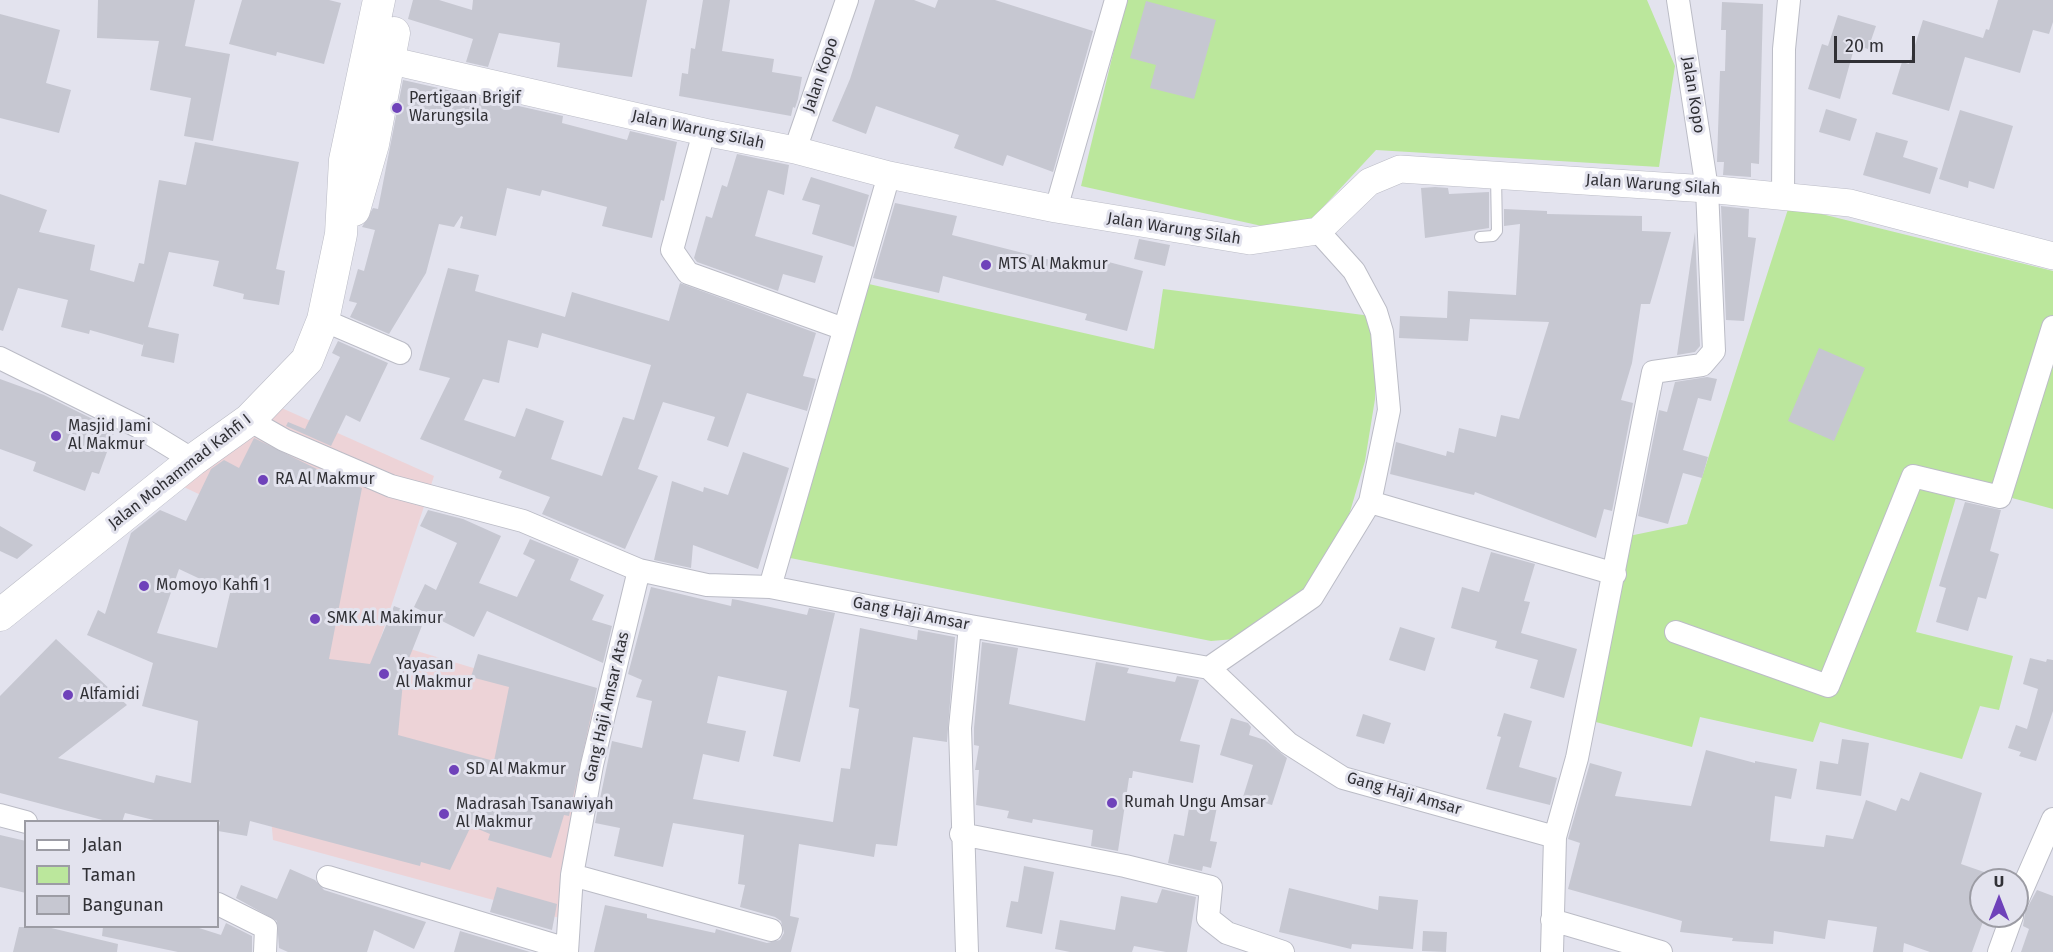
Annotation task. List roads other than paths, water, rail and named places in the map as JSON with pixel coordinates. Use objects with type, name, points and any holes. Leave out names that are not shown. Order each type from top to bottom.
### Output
[{"type":"main road","name":"Jalan Mohammad Kahfi I","points":[[0,615],[193,460],[249,420],[307,360],[323,320],[341,234],[345,160],[379,0]]},
{"type":"main road","name":"Jalan Mohammad Kahfi I","points":[[341,234],[352,216],[373,144],[401,0]]},
{"type":"street","name":"Jalan Kopo","points":[[795,150],[847,0]]},
{"type":"street","points":[[1056,209],[1116,0]]},
{"type":"street","name":"Jalan Kopo","points":[[1615,574],[1653,372],[1702,365],[1714,351],[1707,189],[1678,0]]},
{"type":"street","points":[[1783,195],[1784,49],[1789,0]]},
{"type":"street","name":"Jalan Warung Silah","points":[[388,60],[704,132],[795,150],[889,175],[1056,209],[1250,241],[1318,231],[1369,182],[1400,169],[1707,189],[1850,203],[2053,256]]},
{"type":"street","points":[[704,132],[672,250],[688,273],[844,329]]},
{"type":"street","points":[[770,587],[889,175]]},
{"type":"street","points":[[1209,668],[1312,597],[1370,502],[1389,410],[1382,332],[1376,312],[1354,272],[1318,231]]},
{"type":"street","points":[[323,320],[400,353]]},
{"type":"street","points":[[1676,632],[1827,686],[1913,476],[2000,497],[2053,327]]},
{"type":"street","points":[[0,358],[139,427],[193,460]]},
{"type":"street","name":"Gang Haji Amsar","points":[[249,420],[284,440],[391,486],[524,521],[639,570],[707,585],[770,587],[970,626],[1209,668],[1288,743],[1343,778],[1555,837]]},
{"type":"street","points":[[1370,502],[1615,574],[1577,758],[1555,837],[1552,952]]},
{"type":"street","name":"Gang Haji Amsar Atas","points":[[567,950],[572,875],[592,765],[639,570]]},
{"type":"street","points":[[967,952],[961,834],[960,728],[970,626]]},
{"type":"street","points":[[0,815],[24,821]]},
{"type":"street","points":[[2029,874],[2053,819]]},
{"type":"street","points":[[961,834],[1125,866],[1212,887],[1208,918],[1227,933],[1283,952]]},
{"type":"street","points":[[572,875],[771,930]]},
{"type":"street","points":[[328,877],[567,950]]},
{"type":"street","points":[[219,904],[266,928],[265,952]]},
{"type":"street","points":[[1552,920],[1662,952]]},
{"type":"street","points":[[1999,952],[2008,928]]},
{"type":"lane","points":[[1480,237],[1493,236],[1497,231],[1496,174]]},
{"type":"place","name":"Pertigaan Brigif Warungsila","points":[[397,108]]},
{"type":"place","name":"MTS Al Makmur","points":[[986,265]]},
{"type":"place","name":"Masjid Jami Al Makmur","points":[[56,436]]},
{"type":"place","name":"RA Al Makmur","points":[[263,480]]},
{"type":"place","name":"Momoyo Kahfi 1","points":[[144,586]]},
{"type":"place","name":"SMK Al Makimur","points":[[315,619]]},
{"type":"place","name":"Yayasan Al Makmur","points":[[384,674]]},
{"type":"place","name":"Alfamidi","points":[[68,695]]},
{"type":"place","name":"SD Al Makmur","points":[[454,770]]},
{"type":"place","name":"Rumah Ungu Amsar","points":[[1112,803]]},
{"type":"place","name":"Madrasah Tsanawiyah Al Makmur","points":[[444,814]]}]
